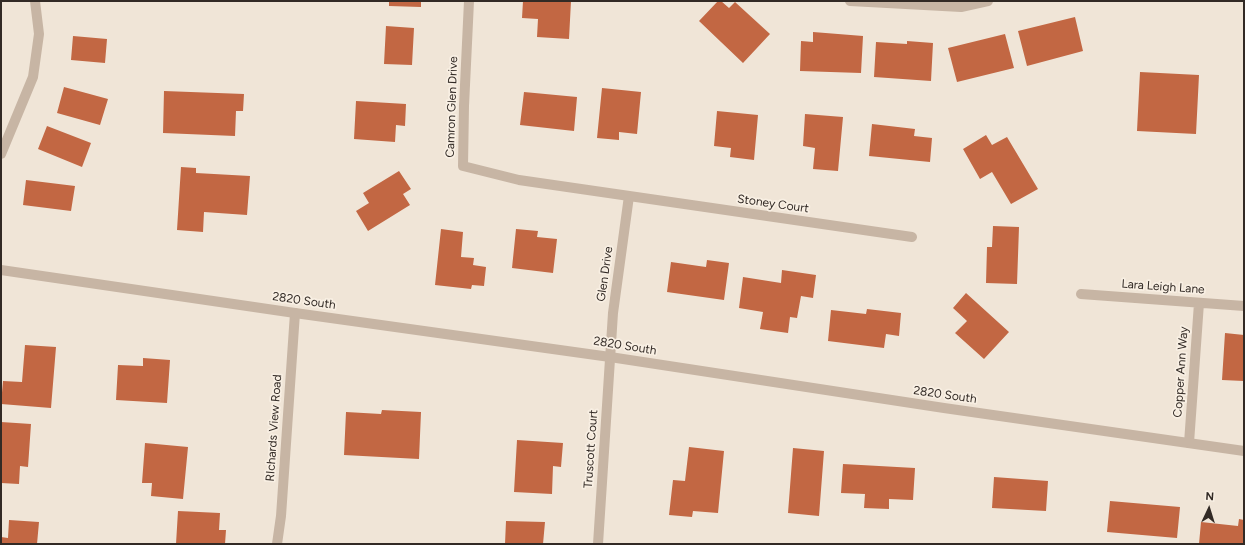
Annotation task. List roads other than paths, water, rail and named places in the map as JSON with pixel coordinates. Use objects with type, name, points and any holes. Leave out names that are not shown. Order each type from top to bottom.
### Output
[{"type":"street","points":[[1,154],[33,78],[39,34],[35,1]]},
{"type":"street","name":"Camron Glen Drive","points":[[469,1],[463,166],[519,180],[629,196]]},
{"type":"street","points":[[850,1],[961,7],[988,1]]},
{"type":"street","name":"Stoney Court","points":[[629,196],[912,237]]},
{"type":"street","name":"Glen Drive","points":[[610,357],[613,313],[629,196]]},
{"type":"street","name":"2820 South","points":[[1,270],[610,357],[944,408],[1244,451]]},
{"type":"street","name":"Lara Leigh Lane","points":[[1081,294],[1244,306]]},
{"type":"street","name":"Copper Ann Way","points":[[1189,443],[1199,303]]},
{"type":"street","name":"RIchards View Road","points":[[277,544],[281,516],[295,313]]},
{"type":"street","name":"Truscott Court","points":[[598,544],[610,357]]}]
